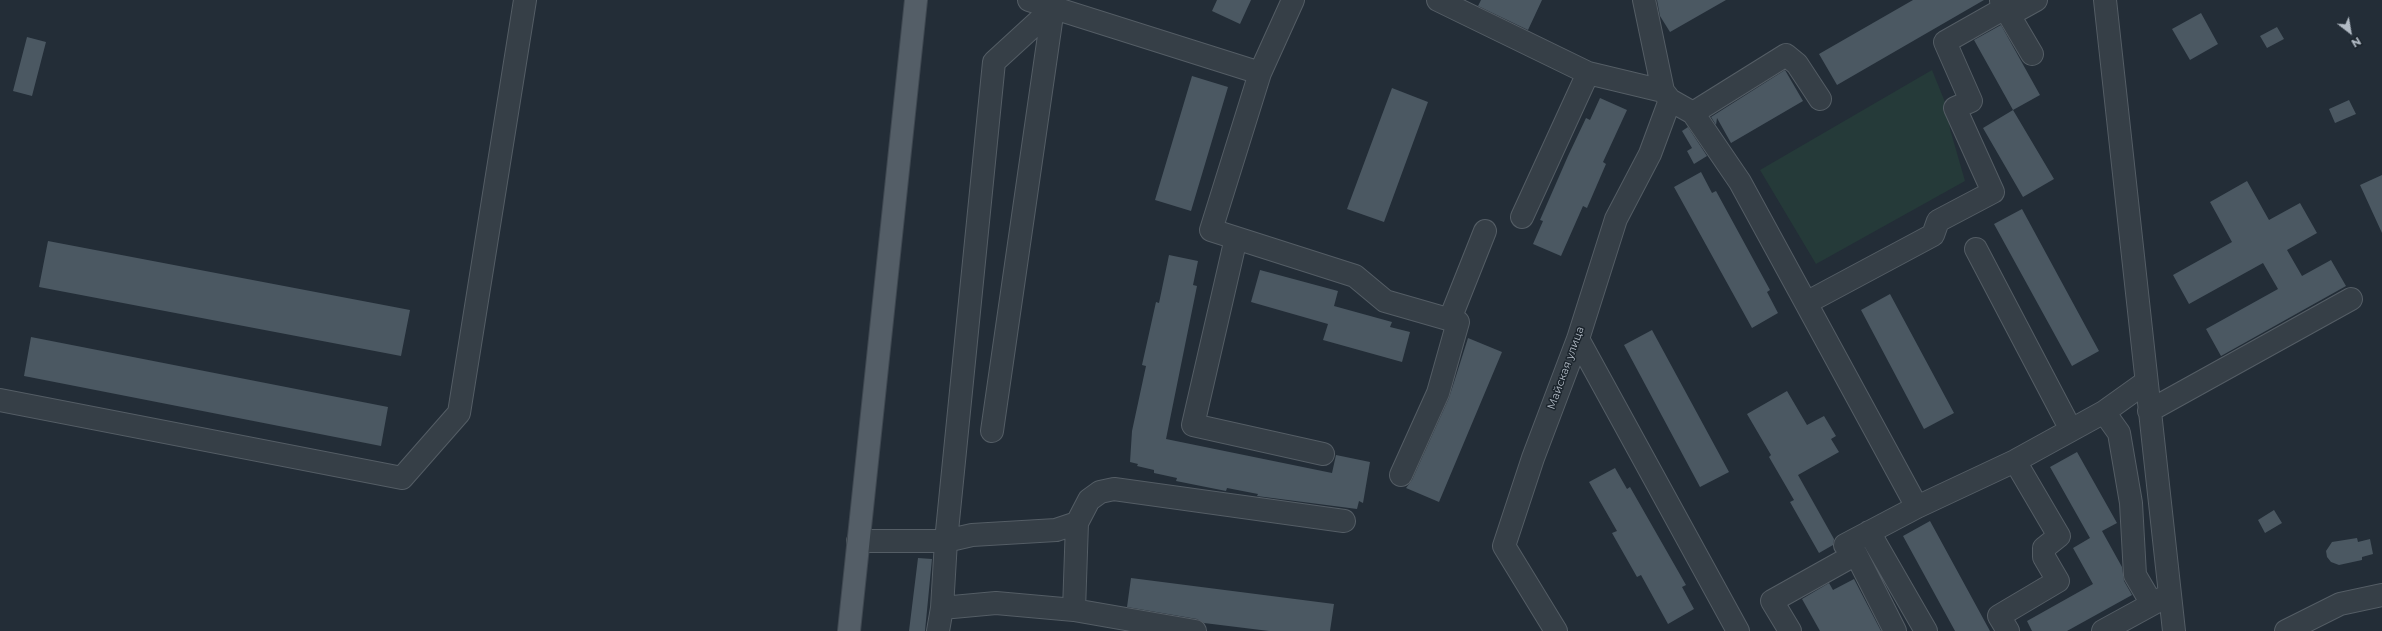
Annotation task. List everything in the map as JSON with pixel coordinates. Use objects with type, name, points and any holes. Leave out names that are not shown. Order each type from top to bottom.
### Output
[{"type":"main road","points":[[849,631],[916,0]]},
{"type":"street","points":[[0,400],[402,478],[459,413],[525,0]]},
{"type":"street","points":[[1029,0],[1260,73]]},
{"type":"street","points":[[1293,0],[1260,73],[1212,230],[1355,276],[1385,301],[1458,322],[1438,393],[1401,475]]},
{"type":"street","points":[[1438,0],[1588,73],[1667,96],[1693,113],[1740,182],[1917,507]]},
{"type":"street","points":[[1644,0],[1667,96]]},
{"type":"street","points":[[1806,302],[1933,235],[1938,221],[1994,192],[1955,108],[1971,101],[1945,42],[2005,8],[2036,0]]},
{"type":"street","points":[[2105,0],[2150,411],[2161,599],[2174,631]]},
{"type":"street","points":[[992,431],[1053,8]]},
{"type":"street","points":[[938,631],[942,608],[946,541],[994,62],[1053,8]]},
{"type":"street","points":[[2005,8],[2032,54]]},
{"type":"street","points":[[1693,113],[1786,55],[1797,64],[1820,99]]},
{"type":"street","points":[[1522,217],[1588,73]]},
{"type":"street","name":"Майская улица","points":[[1556,631],[1504,546],[1533,458],[1578,339],[1616,219],[1650,154],[1667,96]]},
{"type":"street","points":[[1450,319],[1485,231]]},
{"type":"street","points":[[1236,238],[1193,425],[1323,454]]},
{"type":"street","points":[[1976,249],[2071,430]]},
{"type":"street","points":[[2150,411],[2352,299]]},
{"type":"street","points":[[1578,339],[1738,631]]},
{"type":"street","points":[[1895,631],[1856,554],[1846,545],[1917,507],[2015,461],[2104,412],[2146,382]]},
{"type":"street","points":[[2104,412],[2119,433],[2130,503],[2135,575],[2161,599]]},
{"type":"street","points":[[2008,631],[1999,616],[2058,581],[2044,557],[2044,548],[2059,536],[2015,461]]},
{"type":"street","points":[[1074,610],[1077,523],[1089,500],[1100,492],[1114,489],[1344,522]]},
{"type":"street","points":[[858,541],[946,541],[972,535],[1056,530],[1077,523]]},
{"type":"street","points":[[1869,532],[1926,631]]},
{"type":"street","points":[[1790,631],[1772,601],[1856,554]]},
{"type":"street","points":[[2286,631],[2340,604],[2382,595]]},
{"type":"street","points":[[2103,631],[2161,599]]},
{"type":"street","points":[[942,608],[996,603],[1074,610],[1189,631]]},
{"type":"green space","points":[[1932,70],[1947,107],[1950,129],[1965,181],[1816,264],[1760,170]]},
{"type":"building","points":[[1217,0],[1251,0],[1240,24],[1212,11]]},
{"type":"building","points":[[1481,0],[1542,0],[1528,30],[1478,6]]},
{"type":"building","points":[[1657,0],[1726,0],[1670,32],[1660,16]]},
{"type":"building","points":[[1913,0],[1984,0],[1837,85],[1819,54]]},
{"type":"building","points":[[2201,13],[2218,44],[2190,60],[2172,29]]},
{"type":"building","points":[[2001,25],[2040,95],[2013,110],[1974,40]]},
{"type":"building","points":[[2277,27],[2284,39],[2267,48],[2260,36]]},
{"type":"building","points":[[27,37],[46,42],[32,96],[13,91]]},
{"type":"building","points":[[1785,70],[1803,101],[1731,143],[1717,118],[1716,125],[1711,117]]},
{"type":"building","points":[[1192,76],[1228,87],[1191,211],[1155,200]]},
{"type":"building","points":[[1392,88],[1428,102],[1384,222],[1347,209]]},
{"type":"building","points":[[1600,98],[1627,110],[1603,162],[1606,164],[1587,208],[1583,206],[1561,256],[1533,244],[1543,221],[1540,220],[1568,156],[1586,118],[1590,120]]},
{"type":"building","points":[[2349,100],[2356,114],[2335,123],[2329,109]]},
{"type":"building","points":[[2013,110],[2054,179],[2023,197],[1983,128]]},
{"type":"building","points":[[1688,127],[1707,156],[1694,164],[1687,151],[1692,148],[1682,131]]},
{"type":"building","points":[[1701,172],[1712,193],[1716,191],[1770,290],[1767,292],[1778,313],[1752,328],[1674,187]]},
{"type":"building","points":[[2382,175],[2382,233],[2360,185]]},
{"type":"building","points":[[2247,181],[2269,220],[2300,203],[2317,233],[2287,250],[2302,276],[2331,260],[2346,286],[2221,356],[2206,329],[2278,289],[2263,263],[2189,304],[2173,275],[2232,242],[2210,202]]},
{"type":"building","points":[[2022,209],[2099,351],[2072,366],[1994,224]]},
{"type":"building","points":[[48,241],[410,310],[401,356],[39,287]]},
{"type":"building","points":[[1169,255],[1198,261],[1193,285],[1197,286],[1166,439],[1332,473],[1336,455],[1370,462],[1363,503],[1359,501],[1357,509],[1257,496],[1258,494],[1227,488],[1226,491],[1176,481],[1177,478],[1154,473],[1154,470],[1137,466],[1138,464],[1130,462],[1132,431],[1146,366],[1142,365],[1156,302],[1159,303]]},
{"type":"building","points":[[1260,270],[1338,291],[1334,306],[1392,322],[1390,327],[1410,332],[1402,362],[1323,340],[1328,324],[1251,302]]},
{"type":"building","points":[[1890,294],[1954,413],[1924,429],[1861,310]]},
{"type":"building","points":[[1652,330],[1729,472],[1700,487],[1624,345]]},
{"type":"building","points":[[31,337],[388,407],[381,446],[24,376]]},
{"type":"building","points":[[1468,338],[1502,352],[1439,502],[1406,488],[1412,480],[1449,398]]},
{"type":"building","points":[[1787,391],[1807,425],[1824,416],[1836,436],[1831,439],[1839,452],[1798,475],[1834,539],[1833,545],[1819,553],[1790,502],[1794,500],[1769,457],[1771,455],[1747,414]]},
{"type":"building","points":[[2077,452],[2117,523],[2102,531],[2122,567],[2124,581],[2132,595],[2067,631],[2032,631],[2027,621],[2093,584],[2073,548],[2090,538],[2050,467]]},
{"type":"building","points":[[1615,468],[1627,489],[1630,487],[1686,585],[1682,587],[1694,609],[1668,624],[1641,575],[1637,577],[1612,533],[1617,531],[1589,482]]},
{"type":"building","points":[[2274,510],[2282,523],[2265,533],[2258,520]]},
{"type":"building","points":[[1930,521],[1990,631],[1955,631],[1903,536]]},
{"type":"building","points":[[2357,538],[2358,542],[2370,539],[2373,554],[2362,557],[2362,560],[2339,565],[2331,562],[2327,557],[2326,551],[2332,542]]},
{"type":"building","points":[[918,558],[932,559],[925,631],[909,631]]},
{"type":"building","points":[[1131,578],[1334,604],[1330,631],[1269,631],[1204,623],[1197,619],[1127,607]]},
{"type":"building","points":[[1854,579],[1881,631],[1820,631],[1802,599],[1829,583],[1833,590]]}]
